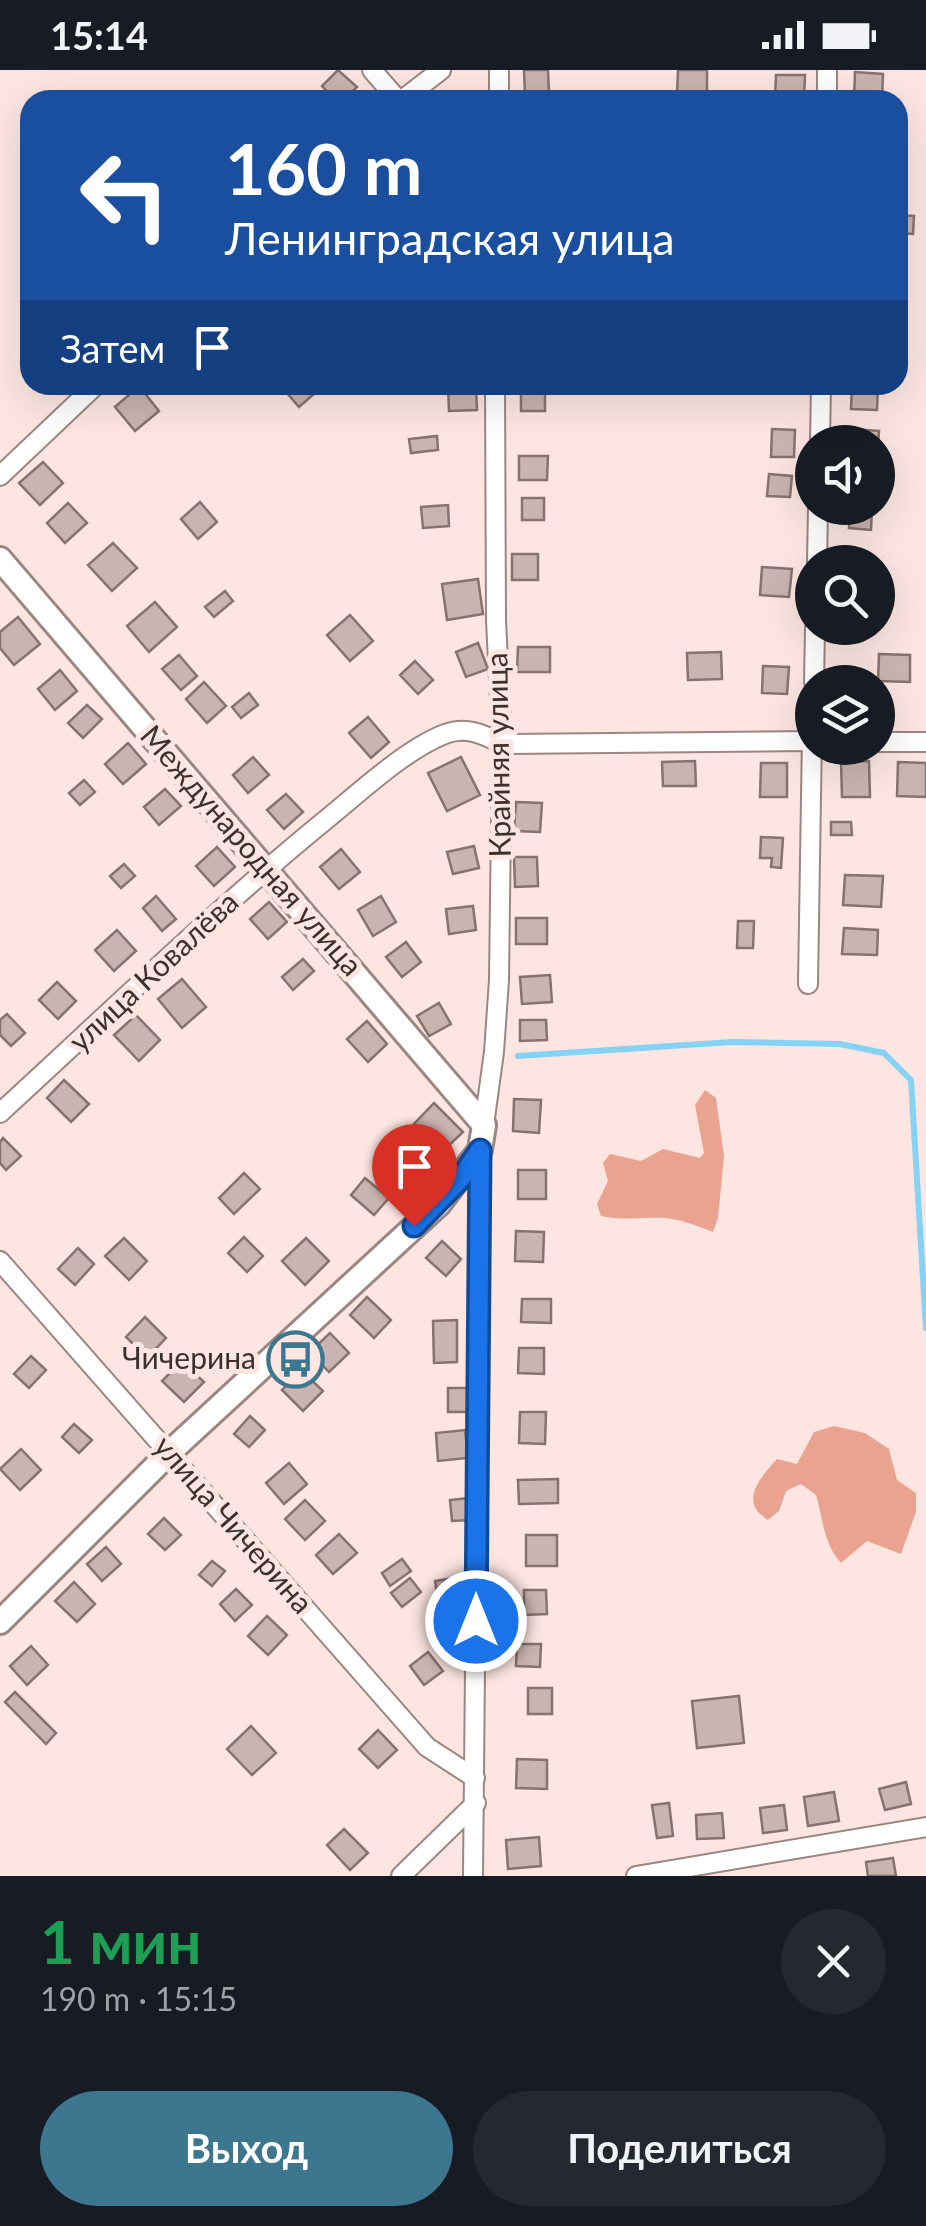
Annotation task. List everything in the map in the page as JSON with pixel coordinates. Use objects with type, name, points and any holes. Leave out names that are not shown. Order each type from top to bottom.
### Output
[{"type":"street","points":[[372,70],[391,90]]},
{"type":"street","points":[[414,90],[441,70]]},
{"type":"street","points":[[0,476],[85,395]]},
{"type":"street","name":"Крайняя улица","points":[[484,1125],[499,980],[502,744],[495,395]]},
{"type":"street","points":[[820,425],[821,395]]},
{"type":"street","name":"Международная улица","points":[[0,559],[484,1125]]},
{"type":"street","name":"улица Ковалёва","points":[[0,1113],[266,868],[383,773],[443,735],[463,730],[482,733],[502,744],[795,739]]},
{"type":"street","points":[[895,742],[926,742]]},
{"type":"street","points":[[808,984],[812,765]]},
{"type":"street","points":[[473,1876],[480,1150],[484,1125]]},
{"type":"street","points":[[0,1622],[170,1452],[439,1204],[480,1150]]},
{"type":"street","name":"улица Чичерина","points":[[0,1261],[427,1747],[475,1778]]},
{"type":"street","points":[[401,1876],[476,1802]]},
{"type":"street","points":[[636,1876],[926,1827]]},
{"type":"shaded area","points":[[705,1090],[716,1098],[724,1156],[713,1232],[666,1218],[601,1216],[597,1204],[608,1181],[603,1163],[610,1154],[641,1161],[663,1149],[700,1158],[704,1153],[695,1105]]},
{"type":"shaded area","points":[[834,1426],[865,1433],[889,1449],[897,1480],[916,1493],[916,1512],[901,1554],[867,1541],[841,1563],[827,1540],[816,1495],[801,1484],[786,1491],[779,1511],[768,1520],[754,1506],[755,1490],[777,1459],[797,1464],[814,1432]]},
{"type":"building","points":[[338,70],[357,87],[326,90],[322,86]]},
{"type":"building","points":[[524,70],[548,70],[549,90],[525,90]]},
{"type":"building","points":[[678,70],[707,70],[707,90],[677,90]]},
{"type":"building","points":[[855,72],[883,74],[882,90],[854,90]]},
{"type":"building","points":[[776,75],[805,75],[804,90],[775,90]]},
{"type":"building","points":[[908,216],[914,216],[913,234],[908,234]]},
{"type":"building","points":[[129,395],[146,395],[159,411],[135,431],[115,407]]},
{"type":"building","points":[[289,395],[313,395],[299,407]]},
{"type":"building","points":[[448,395],[476,395],[477,410],[449,411]]},
{"type":"building","points":[[521,395],[545,395],[545,411],[521,411]]},
{"type":"building","points":[[852,395],[878,395],[877,410],[851,409]]},
{"type":"building","points":[[772,429],[795,430],[794,457],[771,457]]},
{"type":"building","points":[[437,436],[438,450],[411,453],[409,439]]},
{"type":"building","points":[[519,456],[548,456],[547,480],[519,480]]},
{"type":"building","points":[[43,462],[63,483],[40,505],[19,483]]},
{"type":"building","points":[[769,474],[792,476],[790,497],[767,496]]},
{"type":"building","points":[[522,498],[544,498],[544,520],[522,520]]},
{"type":"building","points":[[200,502],[217,522],[198,539],[181,519]]},
{"type":"building","points":[[68,503],[87,523],[65,543],[47,523]]},
{"type":"building","points":[[448,505],[449,526],[423,528],[421,507]]},
{"type":"building","points":[[849,525],[871,525],[871,530]]},
{"type":"building","points":[[113,543],[137,568],[112,591],[88,565]]},
{"type":"building","points":[[512,554],[538,554],[538,580],[512,580]]},
{"type":"building","points":[[762,567],[792,569],[789,597],[760,595]]},
{"type":"building","points":[[478,579],[483,614],[447,620],[442,584]]},
{"type":"building","points":[[225,591],[233,601],[214,617],[205,607]]},
{"type":"building","points":[[155,602],[177,627],[149,652],[127,626]]},
{"type":"building","points":[[350,615],[373,641],[350,661],[327,635]]},
{"type":"building","points":[[18,617],[40,644],[14,665],[0,648],[0,632]]},
{"type":"building","points":[[478,643],[488,669],[466,677],[456,652]]},
{"type":"building","points":[[518,647],[550,647],[550,672],[517,672]]},
{"type":"building","points":[[721,652],[722,679],[688,680],[687,653]]},
{"type":"building","points":[[879,654],[910,655],[910,682],[895,682],[895,665],[879,665]]},
{"type":"building","points":[[179,655],[197,676],[181,690],[162,669]]},
{"type":"building","points":[[415,661],[433,680],[418,694],[400,675]]},
{"type":"building","points":[[763,666],[789,667],[787,694],[762,693]]},
{"type":"building","points":[[60,670],[77,691],[55,710],[38,689]]},
{"type":"building","points":[[204,682],[226,706],[207,723],[186,699]]},
{"type":"building","points":[[249,693],[258,705],[241,718],[232,707]]},
{"type":"building","points":[[87,705],[102,719],[83,738],[68,723]]},
{"type":"building","points":[[368,717],[389,742],[371,758],[349,733]]},
{"type":"building","points":[[128,743],[146,764],[123,784],[105,764]]},
{"type":"building","points":[[253,757],[269,775],[248,793],[233,775]]},
{"type":"building","points":[[461,757],[480,795],[447,811],[428,773]]},
{"type":"building","points":[[695,761],[696,786],[663,786],[662,762]]},
{"type":"building","points":[[898,762],[926,763],[926,797],[897,796]]},
{"type":"building","points":[[761,763],[787,763],[787,797],[760,797]]},
{"type":"building","points":[[841,765],[869,765],[870,797],[842,797]]},
{"type":"building","points":[[84,780],[95,792],[80,805],[69,793]]},
{"type":"building","points":[[165,789],[181,806],[159,825],[144,807]]},
{"type":"building","points":[[286,794],[303,812],[284,829],[267,810]]},
{"type":"building","points":[[516,802],[542,803],[540,832],[514,831]]},
{"type":"building","points":[[831,822],[851,822],[852,835],[831,835]]},
{"type":"building","points":[[761,837],[783,838],[781,868],[771,867],[772,858],[760,858]]},
{"type":"building","points":[[474,846],[479,868],[453,874],[447,852]]},
{"type":"building","points":[[217,847],[235,867],[214,886],[196,866]]},
{"type":"building","points":[[341,849],[360,872],[339,889],[320,867]]},
{"type":"building","points":[[514,857],[537,857],[538,886],[515,887]]},
{"type":"building","points":[[124,864],[135,876],[121,888],[110,876]]},
{"type":"building","points":[[845,875],[883,876],[881,907],[843,905]]},
{"type":"building","points":[[156,896],[176,919],[162,931],[143,908]]},
{"type":"building","points":[[381,896],[396,922],[373,936],[358,910]]},
{"type":"building","points":[[269,902],[287,922],[268,939],[250,919]]},
{"type":"building","points":[[473,906],[476,930],[449,934],[446,909]]},
{"type":"building","points":[[516,918],[547,918],[547,944],[516,944]]},
{"type":"building","points":[[738,921],[754,921],[753,948],[737,948]]},
{"type":"building","points":[[844,928],[878,930],[877,955],[842,954]]},
{"type":"building","points":[[117,930],[136,951],[114,971],[95,950]]},
{"type":"building","points":[[406,942],[421,962],[402,977],[386,957]]},
{"type":"building","points":[[303,959],[314,971],[293,990],[282,977]]},
{"type":"building","points":[[550,975],[552,1002],[522,1004],[520,977]]},
{"type":"building","points":[[182,979],[206,1007],[182,1028],[158,999]]},
{"type":"building","points":[[57,982],[76,1001],[58,1019],[39,1000]]},
{"type":"building","points":[[439,1003],[451,1024],[429,1036],[417,1016]]},
{"type":"building","points":[[7,1014],[25,1033],[11,1046],[0,1035],[0,1020]]},
{"type":"building","points":[[136,1015],[160,1040],[139,1061],[114,1035]]},
{"type":"building","points":[[520,1020],[546,1020],[547,1040],[520,1041]]},
{"type":"building","points":[[367,1021],[387,1044],[368,1062],[347,1039]]},
{"type":"building","points":[[64,1080],[89,1104],[71,1122],[47,1098]]},
{"type":"building","points":[[514,1099],[541,1100],[539,1133],[513,1131]]},
{"type":"building","points":[[434,1103],[463,1132],[442,1152],[414,1124]]},
{"type":"building","points":[[3,1138],[21,1156],[6,1170],[0,1163]]},
{"type":"building","points":[[518,1170],[546,1170],[546,1199],[518,1199]]},
{"type":"building","points":[[244,1173],[260,1189],[234,1214],[219,1198]]},
{"type":"building","points":[[365,1178],[389,1198],[374,1215],[351,1195]]},
{"type":"building","points":[[516,1231],[544,1232],[543,1262],[515,1261]]},
{"type":"building","points":[[244,1237],[263,1256],[247,1272],[228,1253]]},
{"type":"building","points":[[124,1238],[147,1261],[129,1280],[105,1256]]},
{"type":"building","points":[[306,1238],[329,1261],[305,1285],[282,1261]]},
{"type":"building","points":[[442,1241],[461,1259],[446,1276],[426,1258]]},
{"type":"building","points":[[78,1248],[94,1264],[75,1285],[58,1269]]},
{"type":"building","points":[[367,1297],[391,1320],[374,1338],[350,1315]]},
{"type":"building","points":[[522,1299],[551,1299],[551,1323],[521,1322]]},
{"type":"building","points":[[145,1317],[166,1338],[147,1358],[126,1337]]},
{"type":"building","points":[[457,1320],[457,1362],[434,1363],[433,1321]]},
{"type":"building","points":[[330,1333],[349,1353],[329,1372],[310,1352]]},
{"type":"building","points":[[519,1348],[544,1348],[544,1374],[518,1373]]},
{"type":"building","points":[[31,1356],[46,1370],[29,1388],[14,1374]]},
{"type":"building","points":[[182,1361],[204,1382],[184,1402],[162,1381]]},
{"type":"building","points":[[301,1370],[323,1391],[303,1411],[282,1390]]},
{"type":"building","points":[[448,1388],[469,1388],[469,1412],[448,1412]]},
{"type":"building","points":[[520,1412],[546,1412],[545,1444],[519,1443]]},
{"type":"building","points":[[250,1416],[265,1430],[249,1447],[234,1434]]},
{"type":"building","points":[[74,1424],[92,1440],[79,1453],[62,1437]]},
{"type":"building","points":[[465,1430],[468,1458],[438,1461],[436,1433]]},
{"type":"building","points":[[21,1449],[41,1470],[20,1490],[0,1469]]},
{"type":"building","points":[[289,1463],[307,1484],[284,1504],[266,1483]]},
{"type":"building","points":[[558,1479],[558,1503],[519,1504],[518,1480]]},
{"type":"building","points":[[469,1498],[471,1520],[452,1521],[450,1500]]},
{"type":"building","points":[[305,1500],[325,1521],[305,1540],[285,1519]]},
{"type":"building","points":[[164,1518],[181,1535],[165,1550],[148,1534]]},
{"type":"building","points":[[339,1534],[357,1553],[333,1574],[316,1555]]},
{"type":"building","points":[[526,1535],[557,1535],[557,1566],[526,1566]]},
{"type":"building","points":[[106,1547],[121,1564],[102,1581],[87,1564]]},
{"type":"building","points":[[402,1559],[411,1571],[390,1586],[382,1573]]},
{"type":"building","points":[[212,1561],[225,1571],[212,1586],[199,1575]]},
{"type":"building","points":[[461,1577],[466,1606],[440,1611],[435,1581]]},
{"type":"building","points":[[410,1578],[421,1592],[402,1607],[391,1593]]},
{"type":"building","points":[[74,1582],[95,1604],[77,1622],[55,1601]]},
{"type":"building","points":[[236,1589],[252,1605],[235,1621],[220,1604]]},
{"type":"building","points":[[524,1590],[546,1590],[547,1614],[524,1615]]},
{"type":"building","points":[[267,1616],[287,1635],[268,1655],[248,1636]]},
{"type":"building","points":[[517,1644],[541,1644],[540,1667],[516,1666]]},
{"type":"building","points":[[31,1646],[48,1665],[27,1685],[10,1666]]},
{"type":"building","points":[[428,1652],[443,1671],[424,1685],[410,1666]]},
{"type":"building","points":[[528,1688],[552,1688],[552,1714],[528,1714]]},
{"type":"building","points":[[15,1692],[56,1733],[46,1744],[5,1702]]},
{"type":"building","points":[[739,1696],[744,1743],[697,1748],[692,1701]]},
{"type":"building","points":[[251,1726],[276,1753],[252,1775],[227,1749]]},
{"type":"building","points":[[378,1730],[397,1750],[378,1768],[359,1749]]},
{"type":"building","points":[[517,1759],[547,1760],[547,1789],[516,1788]]},
{"type":"building","points":[[906,1782],[911,1804],[885,1810],[879,1789]]},
{"type":"building","points":[[834,1792],[839,1821],[808,1826],[804,1797]]},
{"type":"building","points":[[669,1803],[673,1836],[657,1838],[652,1805]]},
{"type":"building","points":[[784,1805],[787,1830],[763,1833],[760,1808]]},
{"type":"building","points":[[722,1813],[724,1838],[697,1839],[696,1815]]},
{"type":"building","points":[[344,1829],[368,1853],[350,1870],[327,1845]]},
{"type":"building","points":[[539,1837],[541,1866],[508,1869],[506,1840]]},
{"type":"building","points":[[893,1858],[896,1876],[868,1876],[866,1862]]},
{"type":"waterway","points":[[518,1056],[732,1042],[840,1044],[884,1053],[911,1080],[926,1328]]},
{"type":"place","name":"Чичерина","points":[[295,1359]]},
{"type":"route","points":[[414,1226],[439,1204],[480,1150],[476,1621]]}]
